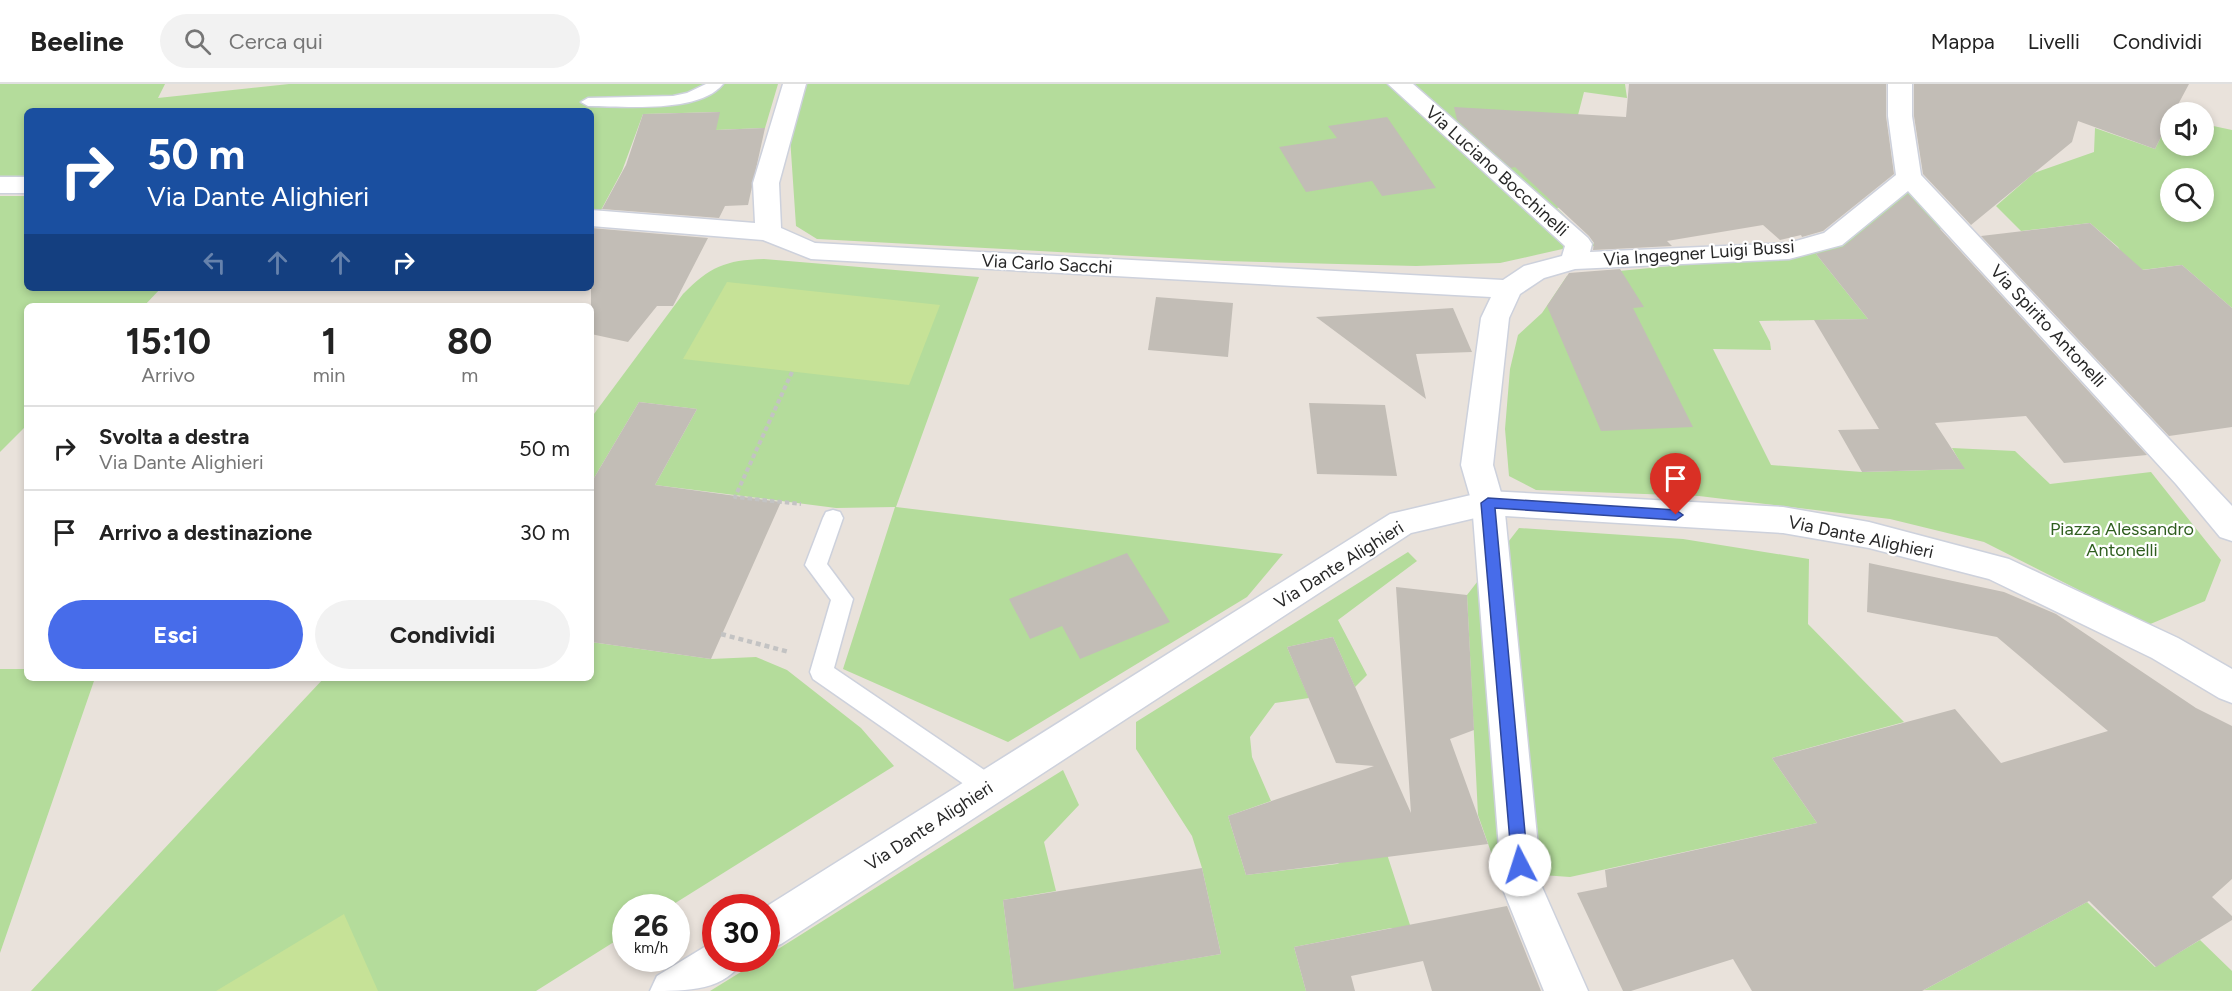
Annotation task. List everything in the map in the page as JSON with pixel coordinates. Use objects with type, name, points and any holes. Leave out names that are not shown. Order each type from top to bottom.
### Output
[{"type":"street","points":[[768,232],[766,183],[794,84]]},
{"type":"street","name":"Via Luciano Bocchinelli","points":[[1399,84],[1579,244],[1574,261],[1534,272],[1508,289]]},
{"type":"street","points":[[1900,84],[1900,116],[1909,177]]},
{"type":"street","name":"Via Ingegner Luigi Bussi","points":[[1574,261],[1789,251],[1833,239],[1909,177]]},
{"type":"street","name":"Via Spirito Antonelli","points":[[1909,177],[2187,476],[2232,528]]},
{"type":"street","points":[[0,184],[24,185]]},
{"type":"street","name":"Via Carlo Sacchi","points":[[594,218],[768,232],[811,251],[1508,289]]},
{"type":"street","points":[[1508,289],[1496,318],[1477,465],[1488,503],[1522,887],[1566,991]]},
{"type":"street","name":"Via Dante Alighieri","points":[[780,921],[1402,523],[1488,503],[1783,520],[1869,535],[1997,568],[2165,648],[2232,687]]},
{"type":"street","points":[[672,991],[702,972]]},
{"type":"lane","points":[[588,102],[682,99],[711,89],[716,84]]},
{"type":"lane","points":[[833,518],[816,565],[843,599],[821,672],[990,788]]},
{"type":"path","points":[[792,372],[735,497],[836,508],[833,518]]},
{"type":"path","points":[[722,634],[747,639],[824,663]]},
{"type":"green space","points":[[0,84],[165,84],[158,98],[289,84],[778,84],[765,128],[715,130],[719,112],[643,114],[622,171],[600,212],[594,212],[594,108],[24,108],[24,180],[0,180]]},
{"type":"green space","points":[[806,84],[1625,84],[1627,98],[1584,92],[1578,115],[1598,197],[1557,208],[1596,246],[1567,248],[1500,263],[1416,266],[1225,261],[817,239],[796,226],[790,137]]},
{"type":"green space","points":[[2214,126],[2232,130],[2232,308],[2182,265],[2133,271],[2118,247],[2090,223],[2021,231],[1996,206],[2034,173],[2094,152],[2095,128],[2155,149],[2160,139],[2160,156],[2214,156]]},
{"type":"green space","name":"Piazza Alessandro Antonelli","points":[[1905,188],[1915,193],[1941,229],[1893,248],[1816,254],[1868,319],[1759,321],[1770,342],[1771,350],[1713,349],[1771,465],[1862,472],[1964,469],[1952,448],[2015,451],[2050,484],[2151,472],[2221,560],[2205,601],[2148,625],[1984,542],[1890,519],[1699,496],[1536,490],[1509,476],[1505,429],[1510,369],[1518,335],[1542,313],[1567,276],[1796,254]]},
{"type":"green space","points":[[0,196],[24,196],[24,291],[158,291],[147,303],[24,303],[24,428],[0,452]]},
{"type":"green space","points":[[764,259],[979,277],[896,507],[1283,554],[1247,597],[1008,742],[843,669],[895,507],[836,508],[655,485],[697,409],[639,402],[594,478],[594,414],[683,294],[710,271],[739,261]]},
{"type":"green space","points":[[727,282],[940,305],[909,385],[683,359]]},
{"type":"green space","points":[[1519,528],[1683,539],[1809,559],[1808,624],[1904,722],[1772,758],[1817,823],[1570,877],[1498,872],[1478,815],[1467,595]]},
{"type":"green space","points":[[1408,552],[1417,561],[1338,620],[1367,675],[1355,687],[1333,637],[1287,647],[1309,698],[1275,703],[1250,737],[1252,757],[1271,801],[1228,816],[1246,875],[1337,864],[1384,845],[1411,928],[1391,928],[1294,947],[1306,991],[710,991],[741,972],[780,972],[780,948],[1063,770],[1079,805],[1044,842],[1056,891],[1003,900],[1014,988],[1221,954],[1202,868],[1192,836],[1136,749],[1136,722]]},
{"type":"green space","points":[[594,642],[711,659],[756,657],[787,670],[861,728],[894,766],[690,894],[612,894],[612,943],[536,991],[31,991],[321,681],[594,681]]},
{"type":"green space","points":[[0,669],[24,669],[24,681],[94,681],[0,953]]},
{"type":"green space","points":[[2087,902],[2155,967],[2200,940],[2232,971],[2232,991],[1924,990]]},
{"type":"green space","points":[[344,914],[378,991],[216,991]]},
{"type":"building","points":[[1629,84],[1886,84],[1886,116],[1894,174],[1823,231],[1802,237],[1801,235],[1780,240],[1763,225],[1667,241],[1672,246],[1593,250],[1594,243],[1589,236],[1515,167],[1511,168],[1457,120],[1454,107],[1626,117]]},
{"type":"building","points":[[1914,84],[2189,84],[2179,102],[2160,102],[2160,139],[2155,149],[2078,121],[2072,142],[1971,225],[1923,174],[1914,116]]},
{"type":"building","points":[[720,112],[716,130],[765,128],[748,205],[725,206],[719,218],[602,209],[626,165],[643,114]]},
{"type":"building","points":[[1387,117],[1436,188],[1382,196],[1372,181],[1306,192],[1279,147],[1337,138],[1328,126]]},
{"type":"building","points":[[1908,194],[2147,455],[2064,463],[2026,416],[1935,423],[1965,469],[1862,472],[1838,430],[1879,429],[1814,320],[1868,319],[1816,254],[1843,247]]},
{"type":"building","points":[[2090,223],[2143,270],[2182,265],[2232,308],[2232,427],[2169,436],[1981,236]]},
{"type":"building","points":[[594,228],[708,238],[673,306],[657,306],[628,342],[594,335],[594,303],[591,303],[591,291],[594,291]]},
{"type":"building","points":[[1620,269],[1644,307],[1633,308],[1693,427],[1601,431],[1547,306],[1569,273]]},
{"type":"building","points":[[1156,297],[1233,303],[1228,357],[1148,350]]},
{"type":"building","points":[[1453,308],[1472,352],[1416,354],[1426,399],[1316,317]]},
{"type":"building","points":[[639,402],[697,409],[655,485],[781,502],[711,659],[594,642],[594,478]]},
{"type":"building","points":[[1309,403],[1385,405],[1397,476],[1317,474]]},
{"type":"building","points":[[1127,553],[1170,622],[1080,659],[1062,626],[1030,639],[1009,599]]},
{"type":"building","points":[[1869,563],[2004,592],[2056,614],[2196,708],[2232,726],[2232,879],[2212,897],[2232,916],[2232,920],[2156,967],[2089,901],[1922,991],[1752,991],[1733,959],[1631,991],[1623,991],[1577,893],[1607,887],[1605,870],[1817,823],[1772,758],[1955,709],[2001,763],[2108,731],[1997,637],[1867,612]]},
{"type":"building","points":[[1396,587],[1467,595],[1474,730],[1450,739],[1488,844],[1246,875],[1228,816],[1374,766],[1336,763],[1287,647],[1333,637],[1411,813]]},
{"type":"building","points":[[1202,868],[1221,954],[1014,989],[1003,900]]},
{"type":"building","points":[[1507,906],[1541,991],[1432,991],[1423,961],[1351,976],[1355,991],[1306,991],[1294,947]]},
{"type":"route","points":[[1520,865],[1488,503],[1676,515]]}]
